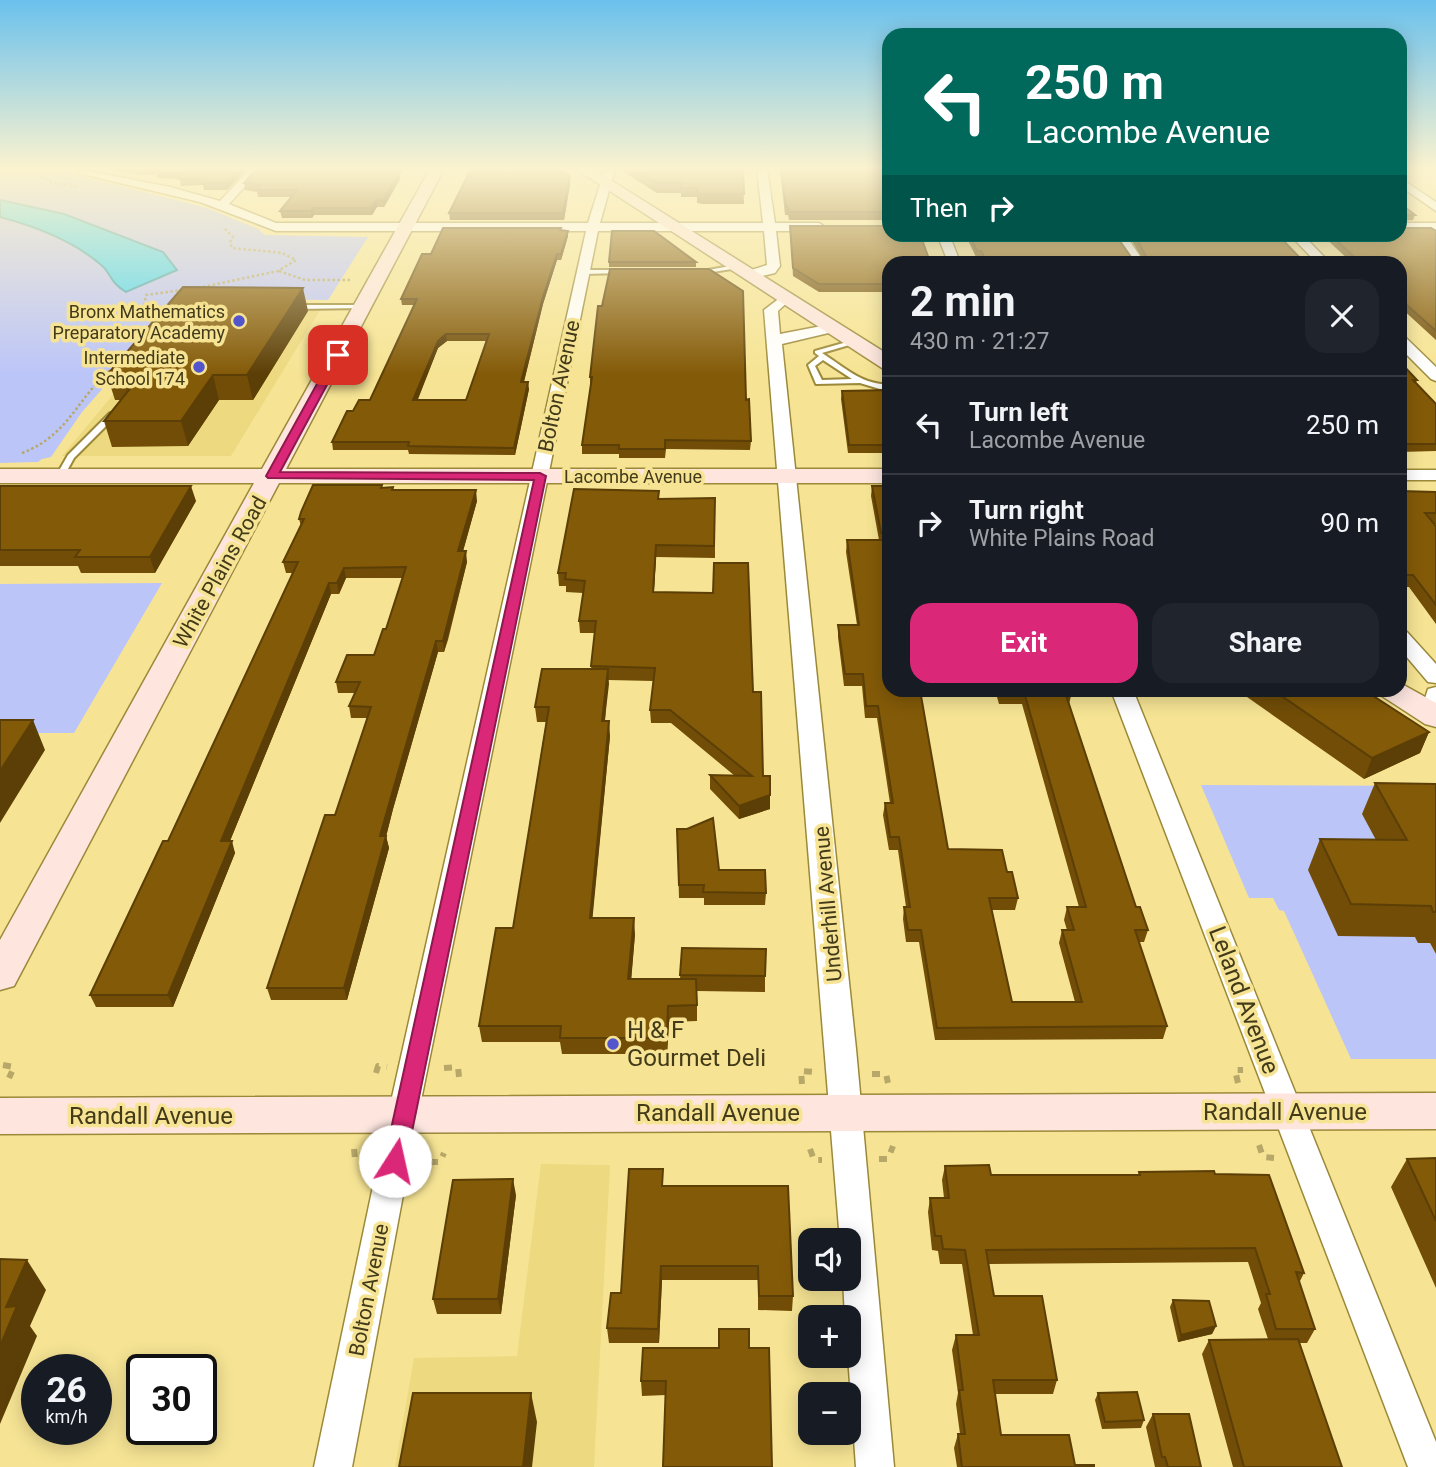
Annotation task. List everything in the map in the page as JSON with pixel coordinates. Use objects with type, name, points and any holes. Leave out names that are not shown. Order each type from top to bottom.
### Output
[{"type":"main road","name":"White Plains Road","points":[[0,975],[401,237]]},
{"type":"main road","points":[[691,237],[882,360]]},
{"type":"main road","name":"Lacombe Avenue","points":[[0,476],[882,476]]},
{"type":"main road","points":[[1407,696],[1434,708]]},
{"type":"main road","name":"Randall Avenue","points":[[5,1097],[403,1115],[1436,1111]]},
{"type":"street","name":"Bolton Avenue","points":[[333,1467],[403,1115],[590,237]]},
{"type":"street","points":[[743,271],[770,270],[774,266],[769,237]]},
{"type":"street","points":[[1303,242],[1317,256]]},
{"type":"street","name":"Underhill Avenue","points":[[785,298],[772,310],[846,1113],[875,1467]]},
{"type":"street","points":[[775,342],[785,337],[832,328]]},
{"type":"street","points":[[1407,347],[1436,376]]},
{"type":"street","points":[[1407,475],[1436,475]]},
{"type":"street","points":[[1407,644],[1436,677]]},
{"type":"street","name":"Leland Avenue","points":[[1125,697],[1427,1467]]},
{"type":"lane","points":[[690,272],[743,271]]},
{"type":"lane","points":[[583,272],[629,272]]},
{"type":"lane","points":[[279,307],[364,307]]},
{"type":"lane","points":[[854,342],[817,352],[864,381],[882,388]]},
{"type":"lane","points":[[824,356],[811,365],[819,382],[864,381]]},
{"type":"lane","points":[[60,476],[71,457],[116,412]]},
{"type":"path","points":[[145,341],[155,312],[144,307],[146,295],[228,283],[278,271],[295,262],[295,258],[273,251],[232,248],[230,242],[233,237]]},
{"type":"path","points":[[278,271],[287,276],[307,280],[349,280]]},
{"type":"path","points":[[18,454],[50,442],[80,408],[94,381],[128,359]]},
{"type":"path","points":[[3,1065],[14,1067],[5,1097]]},
{"type":"path","points":[[444,1068],[458,1068],[458,1077]]},
{"type":"path","points":[[1235,1070],[1238,1084]]},
{"type":"path","points":[[802,1085],[801,1071],[815,1072]]},
{"type":"path","points":[[872,1074],[886,1074]]},
{"type":"path","points":[[1259,1145],[1262,1157],[1275,1158]]},
{"type":"path","points":[[877,1159],[888,1159],[893,1146]]},
{"type":"path","points":[[354,1149],[355,1159],[365,1159]]},
{"type":"path","points":[[810,1149],[814,1160]]},
{"type":"path","points":[[430,1162],[440,1162],[444,1153]]},
{"type":"shaded area","points":[[0,237],[57,237],[104,267],[116,284],[126,292],[177,270],[163,252],[125,237],[368,237],[328,300],[246,299],[177,304],[82,412],[51,457],[38,462],[0,463]]},
{"type":"shaded area","points":[[57,237],[125,237],[163,252],[177,270],[126,292],[116,284],[104,267]]},
{"type":"shaded area","points":[[186,307],[322,307],[231,456],[62,456]]},
{"type":"shaded area","points":[[162,583],[74,733],[0,733],[0,584]]},
{"type":"shaded area","points":[[1201,785],[1436,786],[1393,871],[1418,943],[1430,943],[1436,954],[1436,1059],[1351,1059],[1284,911],[1279,910],[1273,898],[1249,898]]},
{"type":"shaded area","points":[[541,1164],[610,1165],[594,1467],[395,1467],[414,1358],[517,1356]]},
{"type":"building","points":[[439,237],[566,237],[561,254],[557,254],[543,297],[521,382],[528,382],[514,448],[408,446],[409,442],[332,442],[347,411],[353,411],[359,400],[370,400],[417,299],[401,299],[422,254],[431,254]],"holes":[[[446,334],[489,334],[466,400],[413,400],[438,341]]]},
{"type":"building","points":[[611,237],[663,237],[696,262],[609,262]]},
{"type":"building","points":[[791,237],[882,237],[882,242],[923,242],[928,256],[882,256],[882,284],[819,284],[793,268]]},
{"type":"building","points":[[1407,237],[1436,237],[1436,331],[1407,305],[1407,256],[1353,256],[1338,242],[1407,242]]},
{"type":"building","points":[[973,242],[1121,242],[1130,256],[984,256],[981,251],[977,251]]},
{"type":"building","points":[[1138,242],[1285,242],[1298,256],[1146,256]]},
{"type":"building","points":[[610,269],[709,269],[743,291],[746,400],[749,399],[751,441],[665,440],[665,449],[619,449],[619,445],[582,445],[592,377],[598,306],[602,306]]},
{"type":"building","points":[[183,287],[303,288],[247,375],[213,375],[181,421],[104,421],[141,375],[107,375]]},
{"type":"building","points":[[1407,369],[1417,380],[1413,380],[1436,404],[1436,444],[1407,444]]},
{"type":"building","points":[[882,390],[882,445],[849,445],[842,391]]},
{"type":"building","points":[[313,485],[382,485],[381,488],[393,487],[392,490],[476,490],[458,551],[466,551],[443,641],[436,641],[391,797],[380,836],[386,836],[344,988],[267,988],[325,815],[335,815],[371,707],[349,706],[360,682],[336,682],[347,655],[374,655],[383,629],[386,629],[406,567],[344,568],[337,583],[329,583],[221,841],[232,841],[168,995],[90,995],[163,841],[168,841],[298,562],[283,562],[304,519],[299,519]]},
{"type":"building","points":[[0,486],[191,486],[150,557],[75,557],[80,550],[0,550]]},
{"type":"building","points":[[872,486],[882,486],[881,533]]},
{"type":"building","points":[[574,489],[659,491],[658,499],[715,498],[714,546],[656,545],[653,592],[713,593],[714,563],[748,563],[753,692],[761,692],[763,776],[770,776],[770,795],[739,806],[710,775],[752,776],[670,710],[650,710],[655,668],[591,666],[596,621],[579,621],[585,581],[565,579],[566,573],[558,573]]},
{"type":"building","points":[[1407,491],[1436,492],[1436,513],[1425,513],[1436,526],[1436,605],[1413,575],[1407,575]]},
{"type":"building","points":[[847,540],[882,540],[882,697],[921,697],[948,849],[1002,850],[1007,872],[1012,872],[1018,898],[989,898],[1012,1002],[1082,1002],[1062,930],[1074,930],[1067,907],[1086,907],[1025,697],[1067,697],[1136,907],[1140,907],[1148,930],[1135,930],[1167,1026],[937,1028],[921,930],[908,930],[904,907],[910,907],[899,837],[890,837],[885,803],[893,803],[878,706],[866,706],[863,674],[845,674],[838,625],[859,625]]},
{"type":"building","points":[[542,669],[608,669],[602,721],[609,721],[590,918],[634,918],[628,979],[696,979],[697,1005],[668,1006],[667,1038],[560,1038],[561,1026],[479,1026],[496,928],[513,928],[549,707],[535,707]]},
{"type":"building","points":[[1283,697],[1375,697],[1429,732],[1372,758]]},
{"type":"building","points":[[0,720],[33,720],[0,771]]},
{"type":"building","points":[[1375,783],[1436,784],[1436,912],[1433,912],[1431,906],[1351,904],[1320,839],[1407,840]]},
{"type":"building","points":[[713,818],[719,870],[765,870],[766,893],[703,892],[704,885],[679,885],[677,829],[687,829]]},
{"type":"building","points":[[682,948],[766,949],[765,976],[680,975]]},
{"type":"building","points":[[1436,1158],[1436,1221],[1407,1159]]},
{"type":"building","points":[[989,1165],[991,1175],[1140,1175],[1139,1172],[1214,1171],[1215,1174],[1269,1175],[1304,1273],[1296,1272],[1315,1329],[1276,1329],[1266,1294],[1270,1294],[1255,1248],[986,1250],[994,1296],[1042,1296],[1057,1380],[993,1380],[1001,1435],[1069,1435],[1075,1465],[1094,1467],[962,1467],[958,1434],[965,1434],[959,1390],[963,1390],[956,1335],[979,1335],[965,1250],[943,1249],[941,1236],[935,1236],[930,1198],[949,1198],[945,1166]]},
{"type":"building","points":[[629,1169],[663,1169],[662,1186],[788,1186],[793,1296],[759,1296],[758,1266],[661,1266],[658,1329],[607,1328],[611,1293],[621,1293]]},
{"type":"building","points":[[513,1179],[498,1299],[433,1299],[453,1180]]},
{"type":"building","points":[[0,1259],[27,1260],[6,1307],[17,1306],[0,1346]]},
{"type":"building","points":[[1173,1300],[1209,1301],[1216,1326],[1181,1335]]},
{"type":"building","points":[[719,1329],[749,1329],[749,1348],[769,1348],[772,1467],[663,1467],[666,1381],[641,1381],[643,1348],[719,1348]]},
{"type":"building","points":[[1298,1339],[1342,1467],[1244,1467],[1209,1340]]},
{"type":"building","points":[[1137,1392],[1144,1420],[1105,1422],[1098,1393]]},
{"type":"building","points":[[413,1393],[531,1393],[523,1467],[399,1467]]},
{"type":"building","points":[[1153,1414],[1189,1414],[1201,1467],[1168,1467],[1165,1457],[1162,1457]]},
{"type":"place","name":"Bronx Mathematics Preparatory Academy","points":[[239,321]]},
{"type":"place","name":"Intermediate School 174","points":[[199,367]]},
{"type":"place","name":"H & F Gourmet Deli","points":[[613,1044]]},
{"type":"route","points":[[338,355],[272,476],[540,476],[395,1161]]}]
